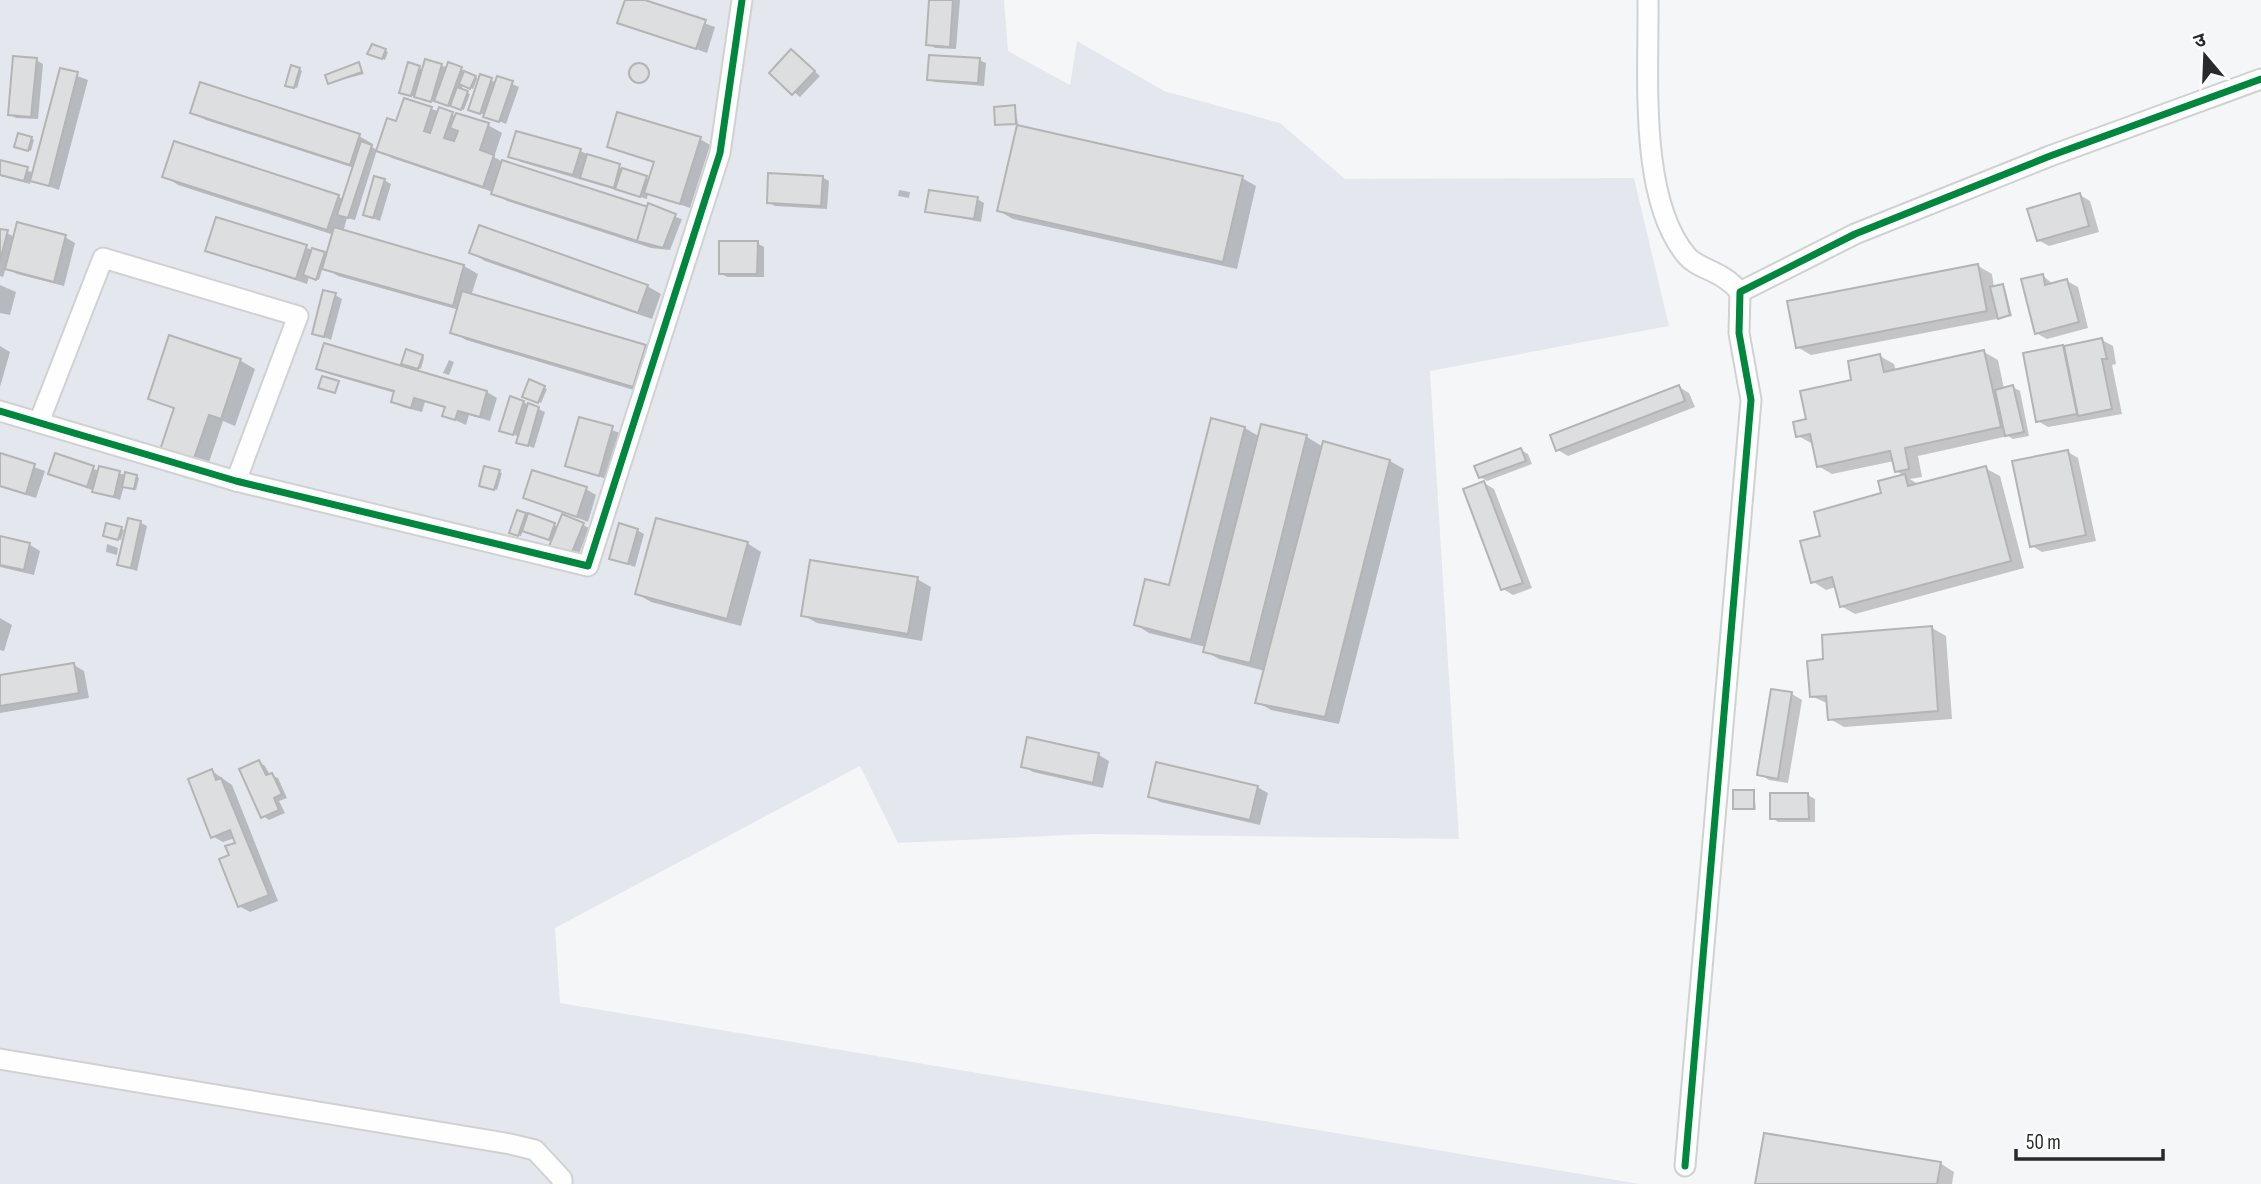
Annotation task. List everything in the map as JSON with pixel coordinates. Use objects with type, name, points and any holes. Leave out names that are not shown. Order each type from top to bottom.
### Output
[{"type":"street","points":[[0,411],[236,481],[589,566],[720,153],[742,0]]},
{"type":"street","points":[[1648,0],[1650,147],[1662,210],[1688,258],[1728,277],[1740,292],[1738,333],[1751,400],[1685,1166]]},
{"type":"street","points":[[1740,292],[1855,234],[2050,156],[2261,79]]},
{"type":"street","points":[[39,422],[103,258],[298,316],[236,481]]},
{"type":"street","points":[[0,1059],[510,1144],[535,1150],[562,1178],[562,1184]]},
{"type":"shaded area","points":[[0,0],[1004,0],[1008,51],[1070,85],[1077,41],[1164,91],[1280,123],[1345,179],[1634,178],[1669,326],[1430,371],[1459,839],[1090,834],[898,843],[860,766],[555,928],[560,1003],[1640,1184],[0,1184]]},
{"type":"building","points":[[625,0],[645,0],[706,20],[696,49],[617,23]]},
{"type":"building","points":[[929,0],[953,0],[950,47],[926,45]]},
{"type":"building","points":[[372,44],[386,49],[382,59],[367,54]]},
{"type":"building","points":[[791,49],[815,71],[792,95],[769,73]]},
{"type":"building","points":[[929,55],[980,58],[978,83],[927,80]]},
{"type":"building","points":[[13,56],[37,58],[31,117],[8,115]]},
{"type":"building","points":[[425,59],[442,64],[431,102],[414,97]]},
{"type":"building","points":[[359,62],[362,72],[328,84],[325,75]]},
{"type":"building","points":[[408,62],[420,66],[411,96],[399,93]]},
{"type":"building","points":[[448,62],[462,67],[448,106],[434,101]]},
{"type":"building","points":[[635,63],[643,63],[649,73],[643,83],[635,83],[629,77],[629,69]]},
{"type":"building","points":[[291,65],[300,68],[294,88],[285,86]]},
{"type":"building","points":[[60,68],[78,72],[49,186],[30,181]]},
{"type":"building","points":[[464,71],[476,76],[470,89],[459,84]]},
{"type":"building","points":[[480,74],[492,78],[480,114],[468,110]]},
{"type":"building","points":[[497,76],[513,81],[499,122],[483,117]]},
{"type":"building","points":[[200,82],[360,134],[350,165],[190,113]]},
{"type":"building","points":[[457,87],[468,91],[461,110],[450,106]]},
{"type":"building","points":[[404,98],[432,107],[424,131],[430,133],[439,107],[453,112],[444,138],[454,141],[458,131],[450,128],[456,113],[489,123],[480,150],[494,155],[483,187],[376,151],[387,118],[396,121]]},
{"type":"building","points":[[1015,105],[1016,124],[995,125],[994,107]]},
{"type":"building","points":[[617,112],[701,137],[680,204],[644,193],[654,162],[607,147]]},
{"type":"building","points":[[1017,125],[1243,176],[1223,262],[997,211]]},
{"type":"building","points":[[516,131],[581,149],[573,175],[508,157]]},
{"type":"building","points":[[18,133],[32,137],[28,151],[14,147]]},
{"type":"building","points":[[174,141],[339,195],[327,230],[162,177]]},
{"type":"building","points":[[361,141],[372,145],[348,218],[337,215]]},
{"type":"building","points":[[587,154],[620,164],[614,188],[580,178]]},
{"type":"building","points":[[0,160],[28,167],[24,181],[0,175]]},
{"type":"building","points":[[502,160],[648,207],[637,241],[491,194]]},
{"type":"building","points":[[622,168],[647,176],[640,197],[615,189]]},
{"type":"building","points":[[768,173],[823,176],[821,206],[767,203]]},
{"type":"building","points":[[374,176],[385,179],[373,218],[363,215]]},
{"type":"building","points":[[929,190],[978,197],[974,219],[925,212]]},
{"type":"building","points":[[2080,193],[2089,226],[2037,241],[2027,209]]},
{"type":"building","points":[[648,203],[676,214],[663,248],[637,241]]},
{"type":"building","points":[[216,217],[307,245],[296,279],[205,251]]},
{"type":"building","points":[[17,222],[66,235],[54,282],[5,269]]},
{"type":"building","points":[[479,225],[648,285],[638,313],[469,253]]},
{"type":"building","points":[[334,227],[464,265],[453,306],[322,269]]},
{"type":"building","points":[[0,229],[8,230],[0,261]]},
{"type":"building","points":[[719,241],[758,241],[757,274],[719,274]]},
{"type":"building","points":[[312,248],[325,252],[316,280],[303,275]]},
{"type":"building","points":[[1978,264],[1987,311],[1796,348],[1787,301]]},
{"type":"building","points":[[2043,274],[2045,285],[2067,279],[2079,322],[2035,334],[2021,279]]},
{"type":"building","points":[[2003,284],[2010,315],[1998,319],[1990,287]]},
{"type":"building","points":[[323,290],[336,293],[324,337],[312,334]]},
{"type":"building","points":[[462,291],[646,345],[633,387],[450,333]]},
{"type":"building","points":[[169,335],[241,359],[221,419],[209,415],[192,464],[159,453],[174,408],[148,399]]},
{"type":"building","points":[[2102,338],[2107,359],[2102,359],[2112,409],[2078,416],[2064,346]]},
{"type":"building","points":[[324,343],[487,391],[480,417],[458,411],[455,420],[442,416],[445,407],[414,398],[411,408],[391,402],[394,391],[316,369]]},
{"type":"building","points":[[2063,345],[2077,414],[2036,422],[2023,353]]},
{"type":"building","points":[[406,349],[423,355],[418,369],[401,364]]},
{"type":"building","points":[[1984,350],[2001,427],[1905,448],[1909,469],[1895,472],[1890,451],[1817,467],[1810,434],[1796,437],[1793,422],[1806,419],[1800,391],[1851,380],[1848,361],[1880,354],[1884,372]]},
{"type":"building","points":[[322,376],[339,381],[335,393],[318,388]]},
{"type":"building","points":[[529,379],[545,386],[538,403],[522,397]]},
{"type":"building","points":[[1679,385],[1685,401],[1556,451],[1550,435]]},
{"type":"building","points":[[2013,385],[2024,432],[2005,436],[1995,390]]},
{"type":"building","points":[[510,396],[524,401],[513,435],[499,431]]},
{"type":"building","points":[[528,403],[539,407],[528,446],[516,443]]},
{"type":"building","points":[[579,417],[613,426],[599,476],[565,466]]},
{"type":"building","points":[[1211,418],[1245,427],[1191,640],[1134,625],[1145,579],[1169,585]]},
{"type":"building","points":[[1261,424],[1307,435],[1250,663],[1203,652]]},
{"type":"building","points":[[1323,441],[1390,460],[1325,717],[1255,703]]},
{"type":"building","points":[[1521,448],[1526,461],[1479,478],[1474,466]]},
{"type":"building","points":[[2068,450],[2086,535],[2030,547],[2012,461]]},
{"type":"building","points":[[0,453],[35,464],[26,494],[0,486]]},
{"type":"building","points":[[55,453],[94,466],[87,487],[48,474]]},
{"type":"building","points":[[99,466],[120,471],[114,497],[92,492]]},
{"type":"building","points":[[484,466],[500,470],[494,490],[479,486]]},
{"type":"building","points":[[1986,466],[2011,561],[1840,607],[1832,577],[1811,583],[1800,541],[1820,536],[1814,512],[1881,493],[1878,481],[1905,474],[1908,486]]},
{"type":"building","points":[[532,470],[587,487],[577,517],[523,498]]},
{"type":"building","points":[[125,472],[137,475],[134,489],[122,487]]},
{"type":"building","points":[[1484,481],[1523,583],[1501,590],[1463,489]]},
{"type":"building","points":[[517,510],[526,513],[518,536],[509,533]]},
{"type":"building","points":[[528,513],[555,523],[549,540],[522,531]]},
{"type":"building","points":[[562,514],[584,523],[568,562],[546,554]]},
{"type":"building","points":[[128,518],[141,521],[131,568],[117,565]]},
{"type":"building","points":[[656,518],[748,542],[727,619],[635,594]]},
{"type":"building","points":[[106,523],[122,527],[118,540],[103,536]]},
{"type":"building","points":[[619,523],[638,529],[628,564],[609,559]]},
{"type":"building","points":[[0,536],[30,543],[24,570],[0,565]]},
{"type":"building","points":[[810,560],[918,577],[908,634],[801,616]]},
{"type":"building","points":[[1932,626],[1938,711],[1828,720],[1826,696],[1810,697],[1807,661],[1823,659],[1822,635]]},
{"type":"building","points":[[74,663],[79,693],[0,706],[0,675]]},
{"type":"building","points":[[1771,689],[1792,692],[1778,779],[1757,775]]},
{"type":"building","points":[[1027,737],[1099,753],[1093,783],[1021,767]]},
{"type":"building","points":[[259,760],[266,775],[272,773],[282,794],[274,798],[279,810],[261,818],[239,769]]},
{"type":"building","points":[[1156,762],[1258,786],[1250,820],[1148,797]]},
{"type":"building","points":[[212,769],[216,780],[221,778],[269,895],[238,907],[219,859],[229,855],[225,846],[235,843],[230,830],[211,838],[188,779]]},
{"type":"building","points":[[1733,790],[1754,790],[1754,809],[1733,809]]},
{"type":"building","points":[[1770,793],[1808,793],[1809,819],[1770,819]]},
{"type":"building","points":[[1764,1133],[1941,1162],[1937,1184],[1755,1184]]},
{"type":"cycle path","points":[[0,411],[236,481],[588,566],[720,153],[742,0]]},
{"type":"cycle path","points":[[1685,1166],[1751,400],[1739,333],[1740,292],[1855,234],[2050,156],[2261,79]]}]
